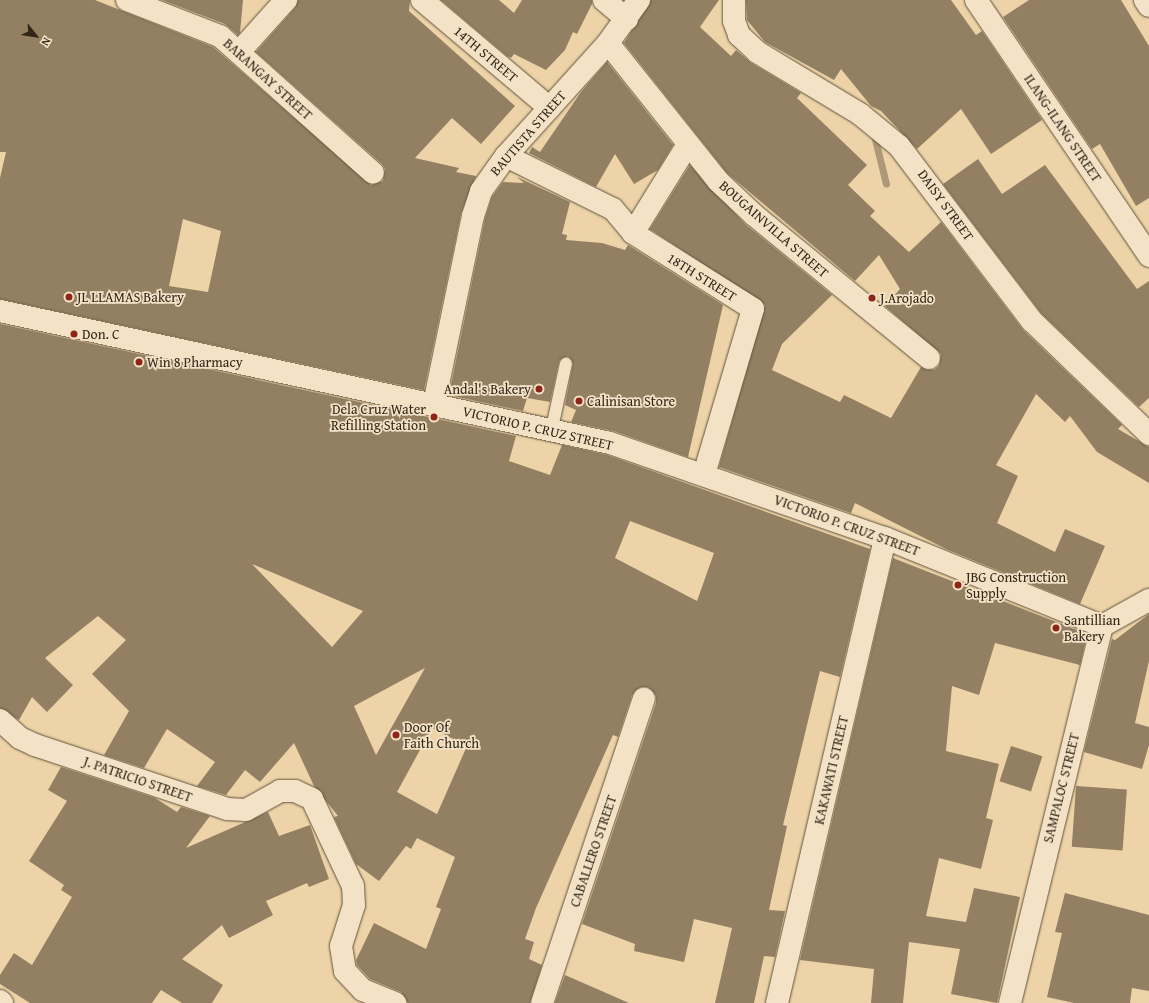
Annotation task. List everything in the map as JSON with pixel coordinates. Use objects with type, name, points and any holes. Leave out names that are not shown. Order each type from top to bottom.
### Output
[{"type":"street","name":"BARANGAY STREET","points":[[127,0],[203,27],[240,51],[373,173]]},
{"type":"street","points":[[240,51],[286,0]]},
{"type":"street","name":"14TH STREET","points":[[422,0],[550,108]]},
{"type":"street","points":[[604,0],[627,19]]},
{"type":"street","name":"BAUTISTA STREET","points":[[434,404],[472,216],[481,191],[506,156],[608,43],[627,19],[639,0]]},
{"type":"street","name":"DAISY STREET","points":[[734,0],[734,20],[739,35],[757,52],[860,114],[899,146],[1032,321],[1149,434]]},
{"type":"street","name":"ILANG-ILANG STREET","points":[[976,0],[1149,256]]},
{"type":"street","points":[[1146,0],[1149,6]]},
{"type":"street","name":"BOUGAINVILLA STREET","points":[[608,43],[687,146],[754,215],[928,358]]},
{"type":"street","points":[[633,233],[687,146]]},
{"type":"street","name":"18TH STREET","points":[[506,156],[613,209],[633,233],[753,309],[704,474]]},
{"type":"street","name":"VICTORIO P. CRUZ STREET","points":[[0,311],[552,428],[704,474],[884,538],[1102,626]]},
{"type":"street","name":"KAKAWATI STREET","points":[[777,1003],[884,538]]},
{"type":"street","points":[[1102,626],[1149,600]]},
{"type":"street","name":"SAMPALOC STREET","points":[[1010,1003],[1102,626]]},
{"type":"street","name":"CABALLERO STREET","points":[[542,1003],[644,699]]},
{"type":"street","name":"J. PATRICIO STREET","points":[[0,720],[20,738],[35,745],[227,809],[246,810],[280,791],[295,791],[312,799],[353,886],[354,905],[341,946],[345,971],[364,990],[396,1003]]},
{"type":"lane","points":[[552,428],[566,363]]},
{"type":"building","points":[[0,0],[95,0],[213,47],[371,185],[383,181],[385,169],[382,164],[256,52],[295,8],[298,0],[410,0],[409,11],[515,106],[481,144],[452,118],[415,158],[459,168],[456,172],[476,176],[461,213],[424,390],[0,299],[0,178],[6,152],[0,152]],"holes":[[[183,219],[221,231],[208,292],[169,286]]]},
{"type":"building","points":[[162,0],[243,0],[240,33],[238,35],[225,24]]},
{"type":"building","points":[[441,0],[499,0],[514,13],[522,0],[592,0],[592,4],[577,34],[573,32],[565,50],[546,70],[514,54],[511,58],[507,56]]},
{"type":"building","points":[[651,0],[719,0],[700,27],[731,56],[736,50],[751,63],[801,93],[797,98],[867,165],[848,185],[875,211],[870,216],[909,252],[941,222],[1023,330],[1122,425],[1118,429],[1149,447],[1149,483],[1097,452],[1070,416],[1065,422],[1036,394],[996,465],[1018,476],[997,523],[1055,552],[1065,529],[1105,546],[1080,604],[946,549],[855,503],[851,513],[719,467],[765,305],[650,229],[690,165],[745,224],[832,295],[782,344],[772,370],[840,402],[844,395],[891,418],[921,367],[934,370],[939,366],[941,354],[885,306],[900,289],[879,255],[855,281],[727,173],[624,43]]},
{"type":"building","points":[[746,0],[951,0],[976,35],[982,31],[1042,120],[991,154],[961,109],[917,149],[881,111],[871,106],[841,69],[834,80],[765,42],[747,20]]},
{"type":"building","points":[[1029,0],[1121,0],[1149,46],[1149,198],[1136,206],[1100,144],[1092,149],[1003,17]]},
{"type":"building","points":[[607,62],[673,145],[658,170],[634,184],[615,154],[596,187],[529,153],[532,147],[540,152],[581,92]]},
{"type":"building","points":[[978,159],[1002,194],[1045,165],[1137,289],[1149,281],[1149,398],[1139,407],[1041,313],[943,184]]},
{"type":"building","points":[[517,177],[570,202],[562,234],[567,235],[566,240],[602,243],[625,250],[628,245],[723,305],[688,457],[614,431],[571,422],[576,410],[565,405],[573,364],[568,356],[559,361],[550,402],[527,398],[523,411],[449,395],[485,219],[492,197],[503,182],[524,183]]},
{"type":"building","points":[[0,324],[516,436],[509,461],[550,475],[562,445],[607,455],[870,549],[840,677],[820,671],[783,825],[787,826],[769,910],[785,911],[775,957],[764,956],[754,1003],[715,1003],[732,928],[694,919],[684,962],[634,951],[635,944],[582,924],[656,703],[656,696],[648,687],[641,687],[632,695],[618,737],[613,735],[536,908],[525,939],[534,942],[529,959],[542,965],[530,1003],[408,1003],[401,992],[370,979],[357,965],[356,960],[374,923],[426,949],[441,909],[436,907],[455,857],[417,838],[411,849],[406,846],[379,881],[356,864],[334,817],[338,816],[314,786],[294,743],[260,782],[245,770],[226,795],[197,786],[215,762],[167,729],[144,768],[104,755],[129,711],[92,674],[126,640],[98,616],[45,658],[73,685],[47,712],[32,697],[19,720],[0,708]],"holes":[[[630,521],[714,553],[697,601],[615,558]],[[252,564],[363,611],[332,647]],[[425,668],[376,755],[354,706]],[[432,728],[467,746],[437,814],[397,792]]]},
{"type":"building","points":[[893,558],[1087,634],[1080,665],[995,643],[979,695],[952,686],[946,751],[999,764],[986,818],[993,820],[981,869],[939,858],[926,916],[966,922],[974,888],[1020,897],[997,1003],[951,994],[960,949],[909,942],[903,1003],[871,1003],[874,969],[800,960]]},
{"type":"building","points":[[1149,614],[1149,661],[1135,723],[1149,727],[1149,745],[1142,769],[1084,752],[1112,639],[1115,640]]},
{"type":"building","points":[[1011,746],[1042,756],[1031,791],[1000,781]]},
{"type":"building","points":[[61,767],[155,798],[177,812],[181,807],[210,816],[186,848],[268,812],[279,836],[310,825],[329,879],[309,887],[307,883],[266,901],[273,915],[229,938],[222,925],[182,959],[223,985],[212,1003],[182,1003],[161,990],[152,1003],[30,1003],[0,984],[0,975],[14,953],[32,965],[72,897],[61,890],[64,885],[29,861],[67,801],[48,790]]},
{"type":"building","points":[[1076,786],[1127,790],[1123,850],[1072,847]]},
{"type":"building","points":[[1065,893],[1149,915],[1149,991],[1132,988],[1130,1003],[1074,1003],[1047,997],[1062,933],[1055,932]]},
{"type":"building","points":[[565,975],[629,1003],[555,1003]]},
{"type":"waterway","points":[[874,135],[886,184]]},
{"type":"place","name":"JL LLAMAS Bakery","points":[[69,297]]},
{"type":"place","name":"J.Arojado","points":[[872,298]]},
{"type":"place","name":"Don. C","points":[[74,334]]},
{"type":"place","name":"Win 8 Pharmacy","points":[[139,362]]},
{"type":"place","name":"Andal's Bakery","points":[[539,389]]},
{"type":"place","name":"Calinisan Store","points":[[579,401]]},
{"type":"place","name":"Dela Cruz Water Refilling Station","points":[[434,417]]},
{"type":"place","name":"JBG Construction Supply","points":[[958,585]]},
{"type":"place","name":"Santillian Bakery","points":[[1056,628]]},
{"type":"place","name":"Door Of Faith Church","points":[[396,735]]}]
